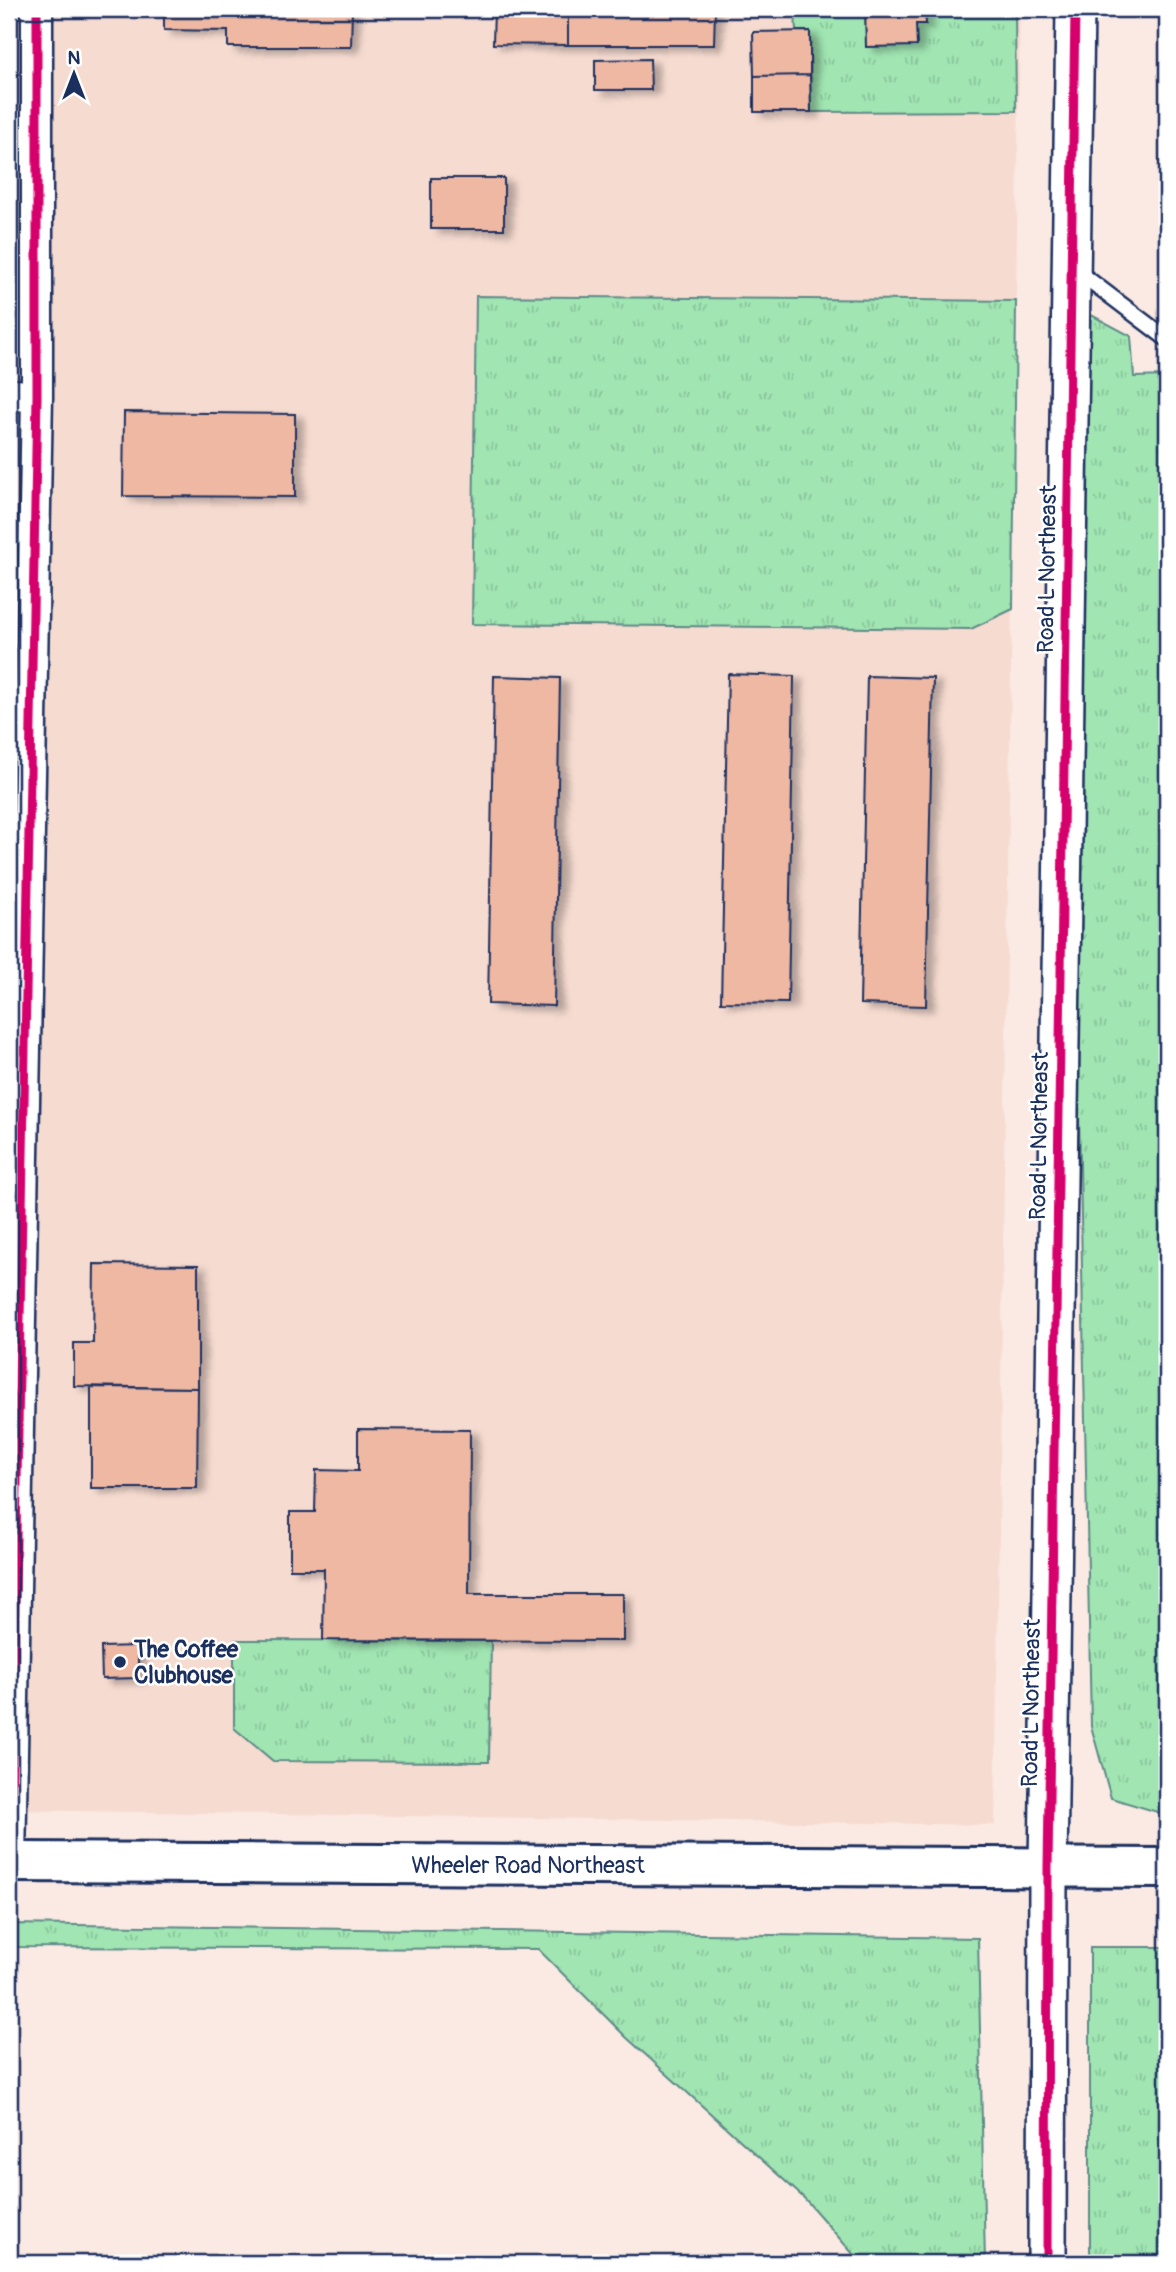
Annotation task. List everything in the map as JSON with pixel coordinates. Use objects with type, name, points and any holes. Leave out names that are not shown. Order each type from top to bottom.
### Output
[{"type":"main road","name":"Wheeler Road Northeast","points":[[9,1862],[1167,1868]]},
{"type":"street","points":[[9,1862],[23,395],[37,9]]},
{"type":"street","name":"Road L Northeast","points":[[1047,2263],[1048,1867],[1075,9]]},
{"type":"lane","points":[[1071,266],[1167,339]]},
{"type":"shaded area","points":[[9,9],[1020,9],[995,1825],[9,1810]]},
{"type":"green space","points":[[795,9],[1015,9],[1016,111],[811,112],[810,32],[796,31]]},
{"type":"green space","points":[[476,296],[1016,301],[1013,609],[971,629],[472,624]]},
{"type":"green space","points":[[1063,300],[1131,336],[1134,377],[1167,376],[1167,1815],[1111,1798],[1091,1726]]},
{"type":"green space","points":[[234,1640],[491,1641],[489,1762],[273,1761],[234,1728]]},
{"type":"green space","points":[[9,1924],[978,1938],[985,2263],[861,2263],[805,2199],[626,2037],[538,1949],[9,1947]]},
{"type":"green space","points":[[1090,1947],[1167,1947],[1167,2263],[1090,2263]]},
{"type":"building","points":[[164,9],[352,9],[351,47],[228,47],[228,31],[164,30]]},
{"type":"building","points":[[494,9],[568,9],[568,45],[493,44]]},
{"type":"building","points":[[568,9],[715,9],[714,45],[568,45]]},
{"type":"building","points":[[865,9],[925,9],[926,24],[916,24],[917,46],[866,47]]},
{"type":"building","points":[[810,31],[810,75],[754,76],[753,32]]},
{"type":"building","points":[[650,59],[651,90],[595,90],[595,60]]},
{"type":"building","points":[[810,75],[811,112],[754,112],[754,76]]},
{"type":"building","points":[[431,178],[504,178],[504,229],[431,229]]},
{"type":"building","points":[[124,412],[295,414],[295,497],[123,496]]},
{"type":"building","points":[[728,674],[794,676],[788,1003],[721,1002]]},
{"type":"building","points":[[494,676],[560,678],[554,1006],[488,1004]]},
{"type":"building","points":[[867,676],[933,678],[926,1006],[860,1004]]},
{"type":"building","points":[[94,1264],[198,1265],[198,1388],[74,1386],[74,1343],[93,1343]]},
{"type":"building","points":[[91,1387],[198,1388],[197,1488],[91,1488]]},
{"type":"building","points":[[358,1429],[470,1430],[469,1594],[623,1594],[623,1641],[323,1640],[324,1569],[290,1569],[290,1512],[315,1512],[316,1470],[358,1471]]},
{"type":"building","name":"The Coffee Clubhouse","points":[[138,1646],[138,1678],[102,1679],[101,1647]]},
{"type":"cycle path","points":[[10,1862],[37,396],[37,9]]},
{"type":"cycle path","points":[[1047,2263],[1048,1867],[1075,9]]},
{"type":"place","name":"The Coffee Clubhouse","points":[[120,1662]]}]
